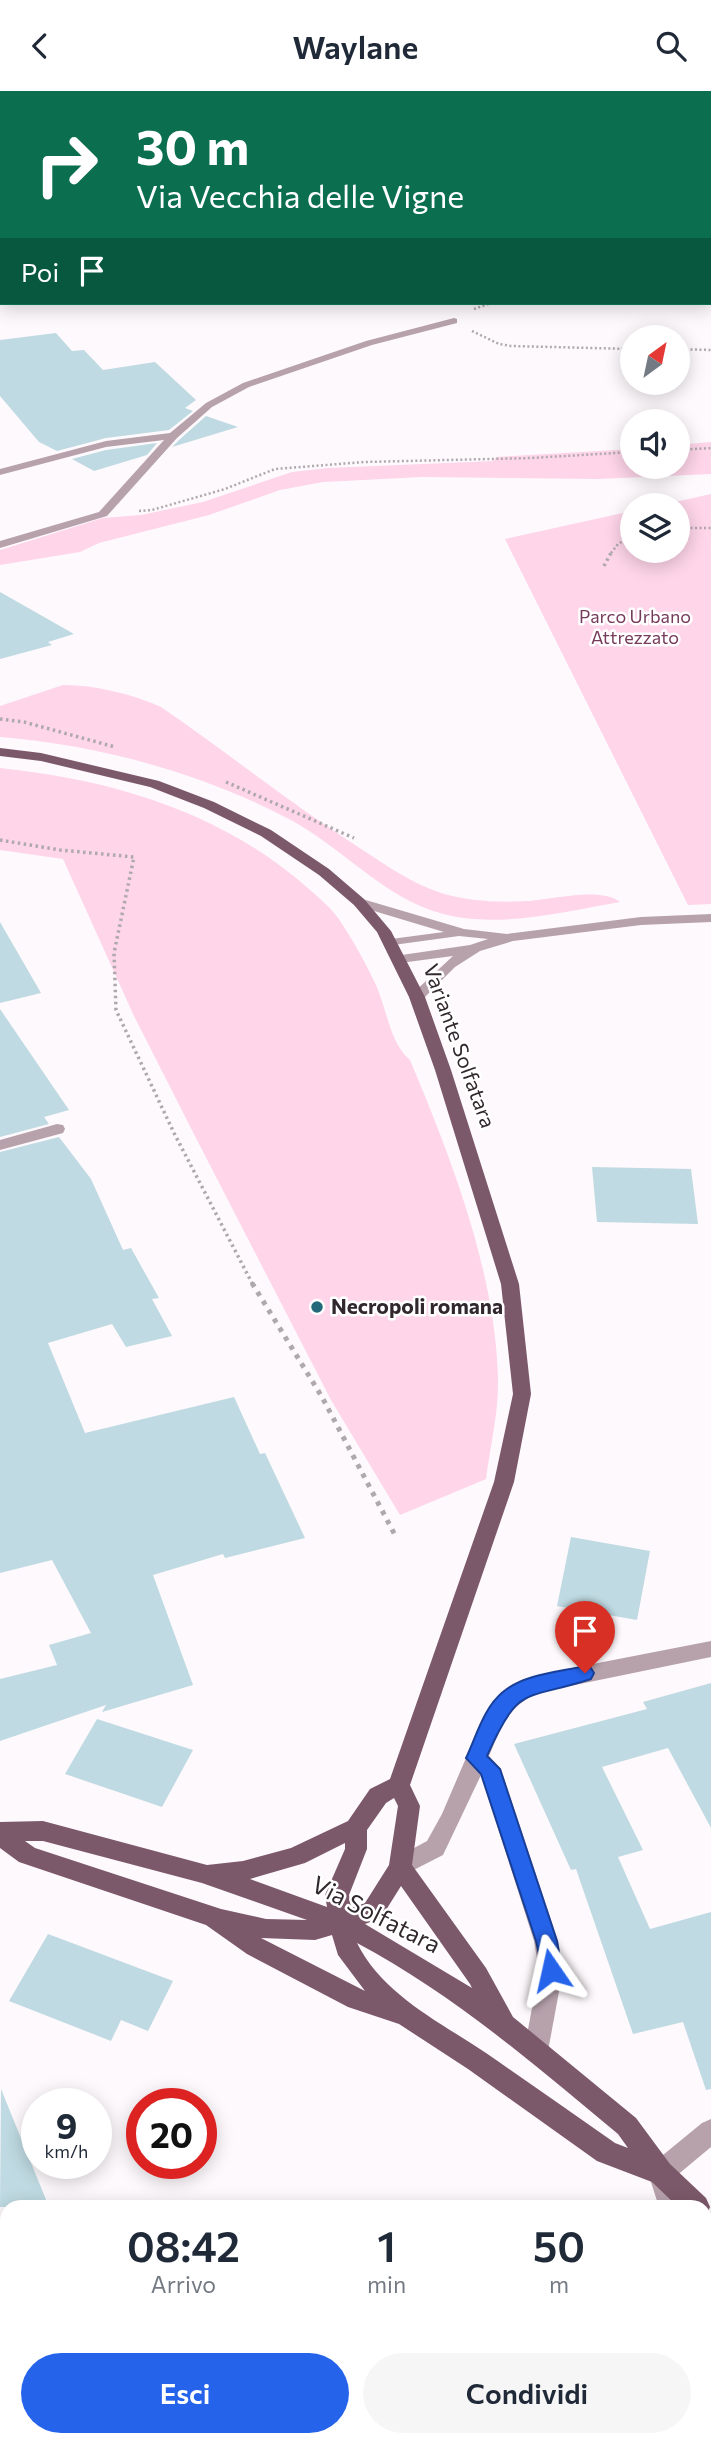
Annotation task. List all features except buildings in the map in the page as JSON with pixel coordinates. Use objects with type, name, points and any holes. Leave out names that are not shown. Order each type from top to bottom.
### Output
[{"type":"main road","name":"Variante Solfatara","points":[[0,753],[41,757],[154,783],[209,805],[266,833],[324,872],[359,902],[391,943],[417,997],[443,1070],[510,1284],[522,1394],[504,1482],[399,1786]]},
{"type":"main road","points":[[202,1873],[243,1871],[297,1856],[356,1828],[378,1796],[399,1786],[409,1806],[400,1867],[373,1912],[315,1930],[266,1930],[214,1917]]},
{"type":"main road","points":[[356,1828],[356,1849],[337,1895],[346,1948],[366,1976],[406,2015]]},
{"type":"main road","name":"Via Solfatara","points":[[0,1834],[43,1831],[202,1873],[340,1922],[441,1981],[506,2027],[627,2126],[661,2173],[690,2200]]},
{"type":"main road","name":"Via Solfatara","points":[[0,1834],[27,1854],[214,1917],[255,1947],[356,1999],[406,2015],[477,2061],[606,2152],[661,2173]]},
{"type":"main road","points":[[400,1867],[478,1976],[506,2027]]},
{"type":"street","points":[[0,545],[103,514],[173,436],[209,405],[246,385],[369,343],[454,321]]},
{"type":"street","points":[[0,472],[106,444],[173,436]]},
{"type":"street","points":[[359,902],[463,933],[512,937]]},
{"type":"street","points":[[400,959],[475,948],[512,937],[641,921],[711,918]]},
{"type":"street","points":[[391,943],[463,933]]},
{"type":"street","points":[[417,997],[450,964],[475,948]]},
{"type":"street","points":[[0,1145],[57,1129]]},
{"type":"street","points":[[400,1867],[435,1849],[452,1817],[495,1716],[509,1698],[530,1686],[675,1654],[711,1649]]},
{"type":"street","points":[[476,1758],[490,1769],[546,1941],[551,1970],[536,2051]]},
{"type":"street","points":[[670,2200],[661,2173],[711,2131]]},
{"type":"path","points":[[454,321],[491,341],[511,346],[620,349]]},
{"type":"path","points":[[690,349],[711,350]]},
{"type":"path","points":[[690,449],[711,448]]},
{"type":"path","points":[[103,514],[152,510],[225,489],[275,469],[364,462],[531,459],[620,453]]},
{"type":"path","points":[[690,528],[711,527]]},
{"type":"path","points":[[604,566],[612,549],[620,541]]},
{"type":"path","points":[[0,840],[60,850],[134,857],[114,953],[116,1010],[174,1133],[248,1277],[322,1397],[395,1535]]},
{"type":"green space","points":[[711,442],[711,474],[690,475],[690,444]]},
{"type":"green space","points":[[620,450],[620,478],[422,477],[323,482],[280,490],[209,515],[99,543],[80,552],[0,565],[0,550],[103,518],[141,515],[203,502],[292,472],[494,461],[496,457]]},
{"type":"green space","name":"Parco Urbano Attrezzato","points":[[711,494],[711,904],[688,905],[505,539],[620,514],[620,563],[690,563],[690,499]]},
{"type":"green space","points":[[63,685],[113,691],[161,707],[333,830],[398,873],[430,889],[451,896],[484,901],[526,901],[588,894],[612,897],[620,902],[498,920],[457,917],[432,911],[389,889],[289,819],[221,788],[112,754],[0,737],[0,706]]},
{"type":"green space","points":[[0,768],[118,789],[193,816],[264,854],[313,892],[338,918],[375,983],[397,1044],[410,1060],[455,1175],[480,1256],[495,1337],[498,1378],[496,1416],[486,1479],[400,1515],[331,1400],[197,1140],[134,1016],[63,859],[0,850]]},
{"type":"place","name":"Necropoli romana","points":[[317,1307]]},
{"type":"route","points":[[551,1970],[546,1941],[490,1769],[476,1758],[495,1716],[509,1698],[530,1686],[585,1673]]}]
